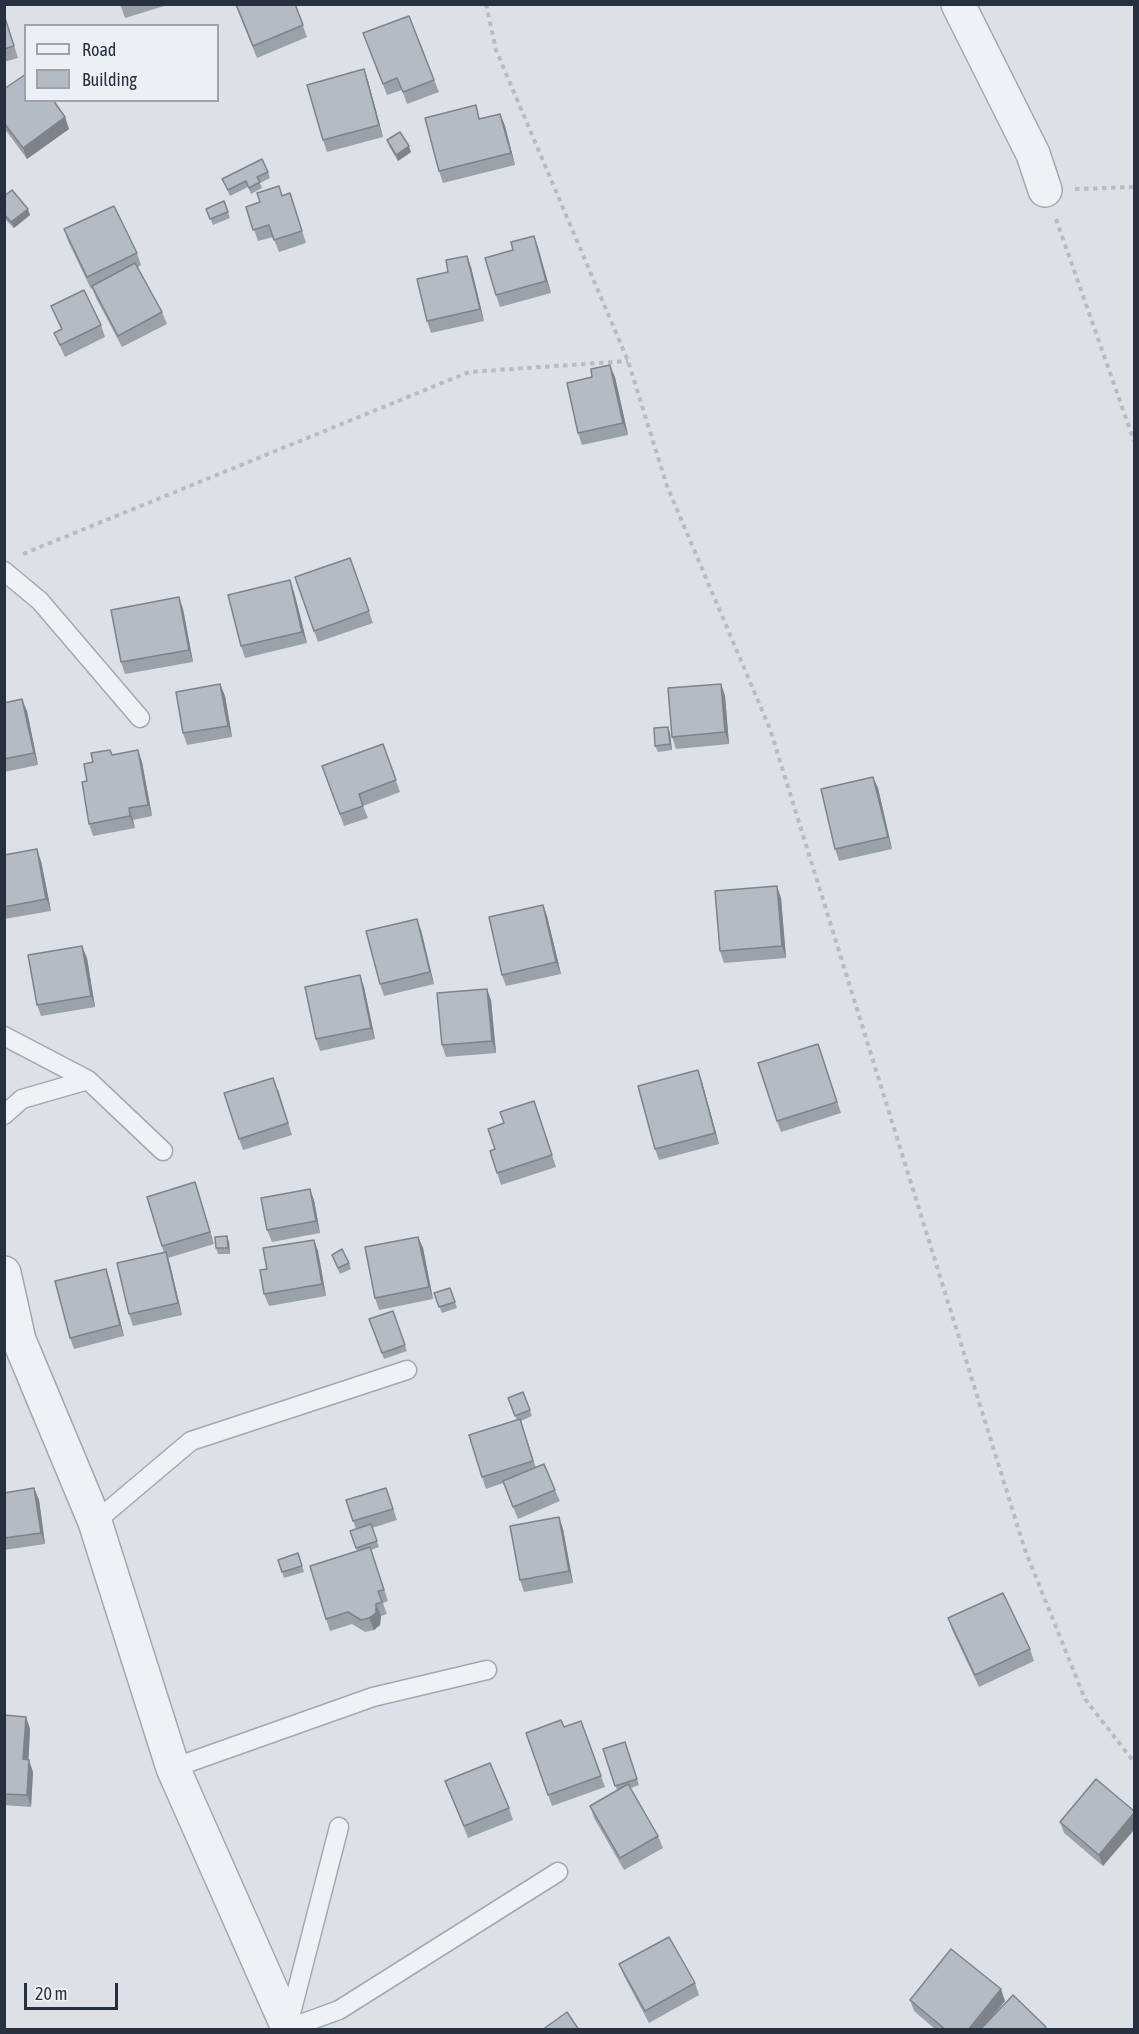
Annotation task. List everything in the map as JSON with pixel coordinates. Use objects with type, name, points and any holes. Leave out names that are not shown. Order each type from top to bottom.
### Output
[{"type":"street","points":[[958,4],[1033,154],[1045,190]]},
{"type":"street","points":[[4,1273],[19,1340],[95,1522],[173,1767],[287,2029]]},
{"type":"lane","points":[[10,564],[140,718]]},
{"type":"lane","points":[[4,1036],[88,1080],[163,1151]]},
{"type":"lane","points":[[4,1115],[22,1099],[88,1080]]},
{"type":"lane","points":[[95,1522],[191,1441],[407,1370]]},
{"type":"lane","points":[[173,1767],[373,1697],[487,1670]]},
{"type":"lane","points":[[287,2029],[339,1827]]},
{"type":"lane","points":[[287,2029],[339,2010],[558,1872]]},
{"type":"path","points":[[486,4],[496,50],[628,361],[667,486],[770,729],[1025,1550],[1085,1699],[1134,1762]]},
{"type":"path","points":[[1134,186],[1045,190],[1134,441]]},
{"type":"path","points":[[10,564],[468,372],[628,361]]},
{"type":"building","points":[[236,4],[295,4],[303,25],[253,46]]},
{"type":"building","points":[[4,15],[14,46],[4,49]]},
{"type":"building","points":[[409,16],[434,80],[403,92],[397,78],[383,84],[363,33]]},
{"type":"building","points":[[364,69],[379,125],[323,140],[307,85]]},
{"type":"building","points":[[24,75],[24,102],[54,102],[65,117],[23,148],[4,123],[4,89]]},
{"type":"building","points":[[476,105],[479,119],[500,114],[511,153],[439,171],[425,118]]},
{"type":"building","points":[[400,132],[409,146],[396,155],[387,140]]},
{"type":"building","points":[[262,159],[268,172],[257,177],[260,182],[249,188],[246,181],[228,190],[222,179]]},
{"type":"building","points":[[279,186],[282,196],[290,193],[302,231],[274,240],[269,225],[253,230],[246,207],[260,202],[257,193]]},
{"type":"building","points":[[12,190],[28,209],[11,222],[4,214],[4,196]]},
{"type":"building","points":[[224,201],[228,212],[210,219],[206,209]]},
{"type":"building","points":[[114,206],[137,253],[87,277],[64,229]]},
{"type":"building","points":[[534,236],[546,281],[496,295],[485,258],[513,250],[511,242]]},
{"type":"building","points":[[467,256],[480,309],[427,321],[417,279],[448,272],[446,260]]},
{"type":"building","points":[[135,263],[162,312],[118,336],[92,286]]},
{"type":"building","points":[[84,290],[101,325],[60,345],[54,333],[62,329],[51,306]]},
{"type":"building","points":[[610,365],[623,423],[578,433],[567,383],[592,377],[591,369]]},
{"type":"building","points":[[350,558],[369,611],[314,631],[295,577]]},
{"type":"building","points":[[290,580],[302,632],[241,646],[228,595]]},
{"type":"building","points":[[179,597],[189,650],[121,662],[111,610]]},
{"type":"building","points":[[220,684],[228,726],[183,733],[176,692]]},
{"type":"building","points":[[721,684],[725,732],[672,737],[668,688]]},
{"type":"building","points":[[22,699],[34,753],[4,759],[4,703]]},
{"type":"building","points":[[668,727],[670,744],[655,746],[654,728]]},
{"type":"building","points":[[383,744],[396,780],[359,794],[363,806],[340,814],[322,766]]},
{"type":"building","points":[[110,750],[112,755],[138,750],[148,805],[129,808],[130,816],[89,824],[82,782],[87,781],[84,764],[93,762],[91,753]]},
{"type":"building","points":[[873,777],[888,837],[835,849],[821,789]]},
{"type":"building","points":[[37,849],[46,899],[4,907],[4,855]]},
{"type":"building","points":[[777,886],[782,946],[720,951],[715,891]]},
{"type":"building","points":[[543,905],[556,962],[502,975],[489,917]]},
{"type":"building","points":[[417,919],[430,972],[380,984],[366,931]]},
{"type":"building","points":[[82,946],[91,996],[37,1005],[28,955]]},
{"type":"building","points":[[360,975],[371,1028],[316,1039],[305,987]]},
{"type":"building","points":[[487,989],[492,1041],[442,1045],[437,993]]},
{"type":"building","points":[[818,1044],[837,1102],[777,1121],[758,1063]]},
{"type":"building","points":[[698,1070],[715,1133],[655,1149],[638,1086]]},
{"type":"building","points":[[273,1078],[288,1123],[239,1139],[224,1093]]},
{"type":"building","points":[[534,1101],[552,1155],[497,1173],[490,1151],[495,1149],[488,1129],[504,1123],[500,1112]]},
{"type":"building","points":[[195,1182],[210,1232],[162,1246],[147,1197]]},
{"type":"building","points":[[310,1189],[316,1221],[267,1230],[261,1198]]},
{"type":"building","points":[[227,1236],[228,1248],[216,1248],[215,1237]]},
{"type":"building","points":[[418,1237],[429,1287],[375,1298],[365,1247]]},
{"type":"building","points":[[314,1240],[322,1284],[264,1294],[260,1270],[267,1269],[263,1248]]},
{"type":"building","points":[[342,1249],[349,1263],[338,1268],[332,1255]]},
{"type":"building","points":[[166,1252],[178,1303],[129,1314],[117,1263]]},
{"type":"building","points":[[106,1269],[120,1325],[70,1338],[55,1281]]},
{"type":"building","points":[[450,1288],[455,1302],[439,1307],[434,1293]]},
{"type":"building","points":[[393,1311],[405,1345],[382,1353],[369,1319]]},
{"type":"building","points":[[523,1392],[530,1410],[515,1416],[508,1398]]},
{"type":"building","points":[[520,1419],[533,1461],[482,1477],[469,1435]]},
{"type":"building","points":[[544,1464],[555,1490],[513,1507],[503,1481]]},
{"type":"building","points":[[34,1488],[41,1533],[4,1538],[4,1493]]},
{"type":"building","points":[[386,1488],[393,1509],[353,1521],[346,1500]]},
{"type":"building","points":[[559,1517],[569,1571],[520,1580],[510,1526]]},
{"type":"building","points":[[371,1524],[377,1541],[356,1548],[350,1531]]},
{"type":"building","points":[[370,1547],[384,1590],[378,1591],[382,1602],[376,1604],[376,1613],[361,1620],[348,1612],[326,1619],[310,1566]]},
{"type":"building","points":[[298,1553],[302,1566],[282,1572],[278,1560]]},
{"type":"building","points":[[1003,1593],[1030,1649],[975,1675],[948,1618]]},
{"type":"building","points":[[4,1715],[26,1717],[23,1759],[29,1760],[27,1795],[4,1794]]},
{"type":"building","points":[[561,1720],[564,1727],[581,1721],[601,1776],[548,1795],[526,1733]]},
{"type":"building","points":[[625,1742],[637,1779],[615,1786],[603,1749]]},
{"type":"building","points":[[490,1763],[509,1808],[464,1826],[445,1781]]},
{"type":"building","points":[[1096,1779],[1134,1811],[1099,1855],[1060,1822]]},
{"type":"building","points":[[628,1784],[658,1836],[620,1858],[590,1806]]},
{"type":"building","points":[[669,1937],[695,1983],[645,2011],[619,1964]]},
{"type":"building","points":[[951,1949],[1001,1989],[968,2030],[946,2030],[910,2000]]},
{"type":"building","points":[[1013,1995],[1046,2027],[1043,2030],[980,2030]]},
{"type":"building","points":[[567,2012],[579,2030],[542,2030]]}]
